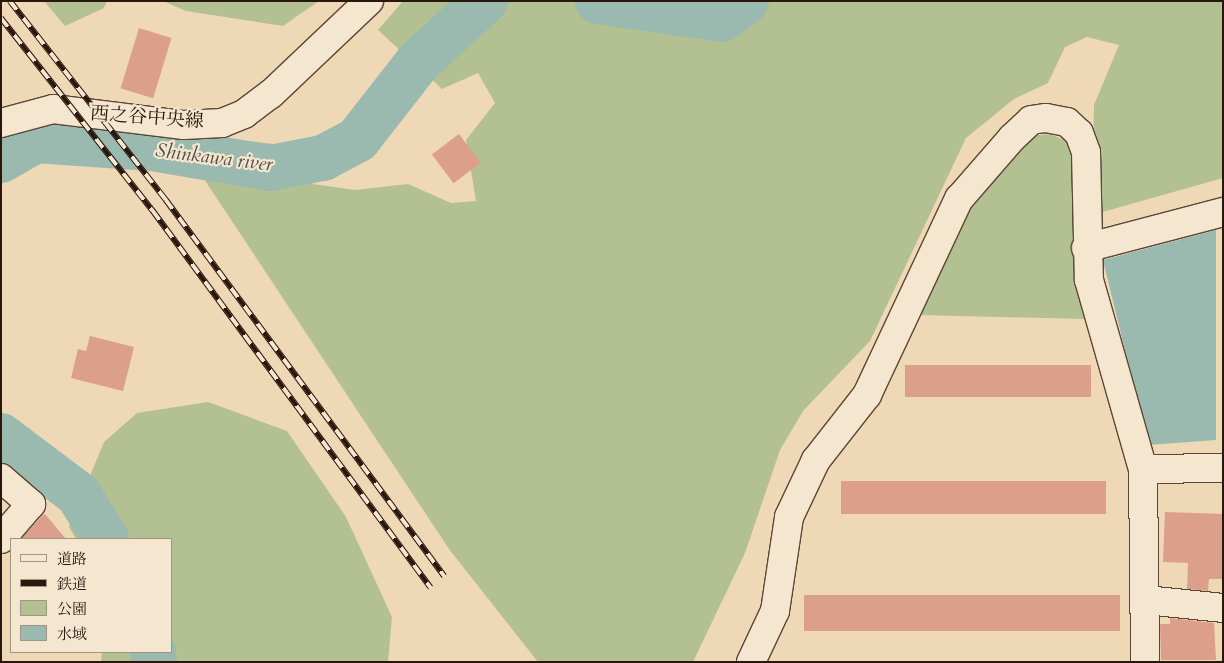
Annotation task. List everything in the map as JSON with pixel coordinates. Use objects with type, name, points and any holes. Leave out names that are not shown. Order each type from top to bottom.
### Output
[{"type":"street","name":"西之谷中央線","points":[[1,123],[53,109],[184,125],[222,123],[244,114],[270,94],[369,1]]},
{"type":"street","points":[[751,662],[775,611],[789,517],[816,460],[867,396],[959,199],[984,166],[1031,120],[1066,122],[1079,133],[1086,152],[1086,248],[1089,280],[1143,469],[1146,600],[1145,662]]},
{"type":"street","points":[[1086,248],[1223,212]]},
{"type":"street","points":[[1143,469],[1223,468]]},
{"type":"street","points":[[1,478],[31,504],[1,539]]},
{"type":"street","points":[[1146,600],[1223,608]]},
{"type":"green space","points":[[44,1],[107,1],[104,8],[65,26]]},
{"type":"green space","points":[[163,1],[319,1],[283,26],[186,11]]},
{"type":"green space","points":[[403,1],[1223,1],[1223,178],[1099,213],[1092,188],[1094,105],[1119,45],[1087,37],[1065,47],[1048,83],[1014,99],[966,138],[870,341],[803,411],[780,450],[745,553],[693,662],[538,662],[449,549],[204,179],[250,141],[288,146],[313,184],[355,190],[408,184],[451,203],[476,201],[466,140],[495,103],[478,73],[442,89],[378,30]]},
{"type":"green space","points":[[1050,134],[1064,140],[1073,152],[1077,288],[1086,319],[918,315],[960,221],[984,184],[1029,136]]},
{"type":"green space","points":[[208,402],[287,431],[346,517],[392,617],[388,662],[101,662],[102,653],[172,653],[172,538],[75,538],[69,527],[104,442],[137,413]]},
{"type":"water","points":[[1216,230],[1216,440],[1148,445],[1103,260]]},
{"type":"building","points":[[139,28],[172,38],[153,98],[121,88]]},
{"type":"building","points":[[459,134],[481,163],[454,183],[432,154]]},
{"type":"building","points":[[90,336],[134,347],[123,391],[71,378],[78,349],[86,351]]},
{"type":"building","points":[[905,365],[1091,365],[1091,397],[905,397]]},
{"type":"building","points":[[841,481],[1106,481],[1106,514],[841,514]]},
{"type":"building","points":[[1165,512],[1223,514],[1223,579],[1209,579],[1208,591],[1187,589],[1188,563],[1163,562]]},
{"type":"building","points":[[45,514],[65,538],[22,538]]},
{"type":"building","points":[[804,595],[1120,595],[1120,631],[804,631]]},
{"type":"building","points":[[1170,618],[1214,623],[1216,660],[1161,660],[1160,624],[1170,624]]},
{"type":"waterway","name":"Shinkawa river","points":[[1,160],[35,140],[152,148],[270,168],[323,158],[358,139],[419,61],[485,1]]},
{"type":"waterway","name":"Shinkawa river","points":[[598,1],[722,19],[746,1]]},
{"type":"waterway","name":"Shinkawa river","points":[[1,436],[78,494],[105,538]]},
{"type":"waterway","name":"Shinkawa river","points":[[153,653],[154,662]]},
{"type":"railway","points":[[10,1],[166,200],[444,576]]},
{"type":"railway","points":[[1,18],[153,211],[431,588]]}]
